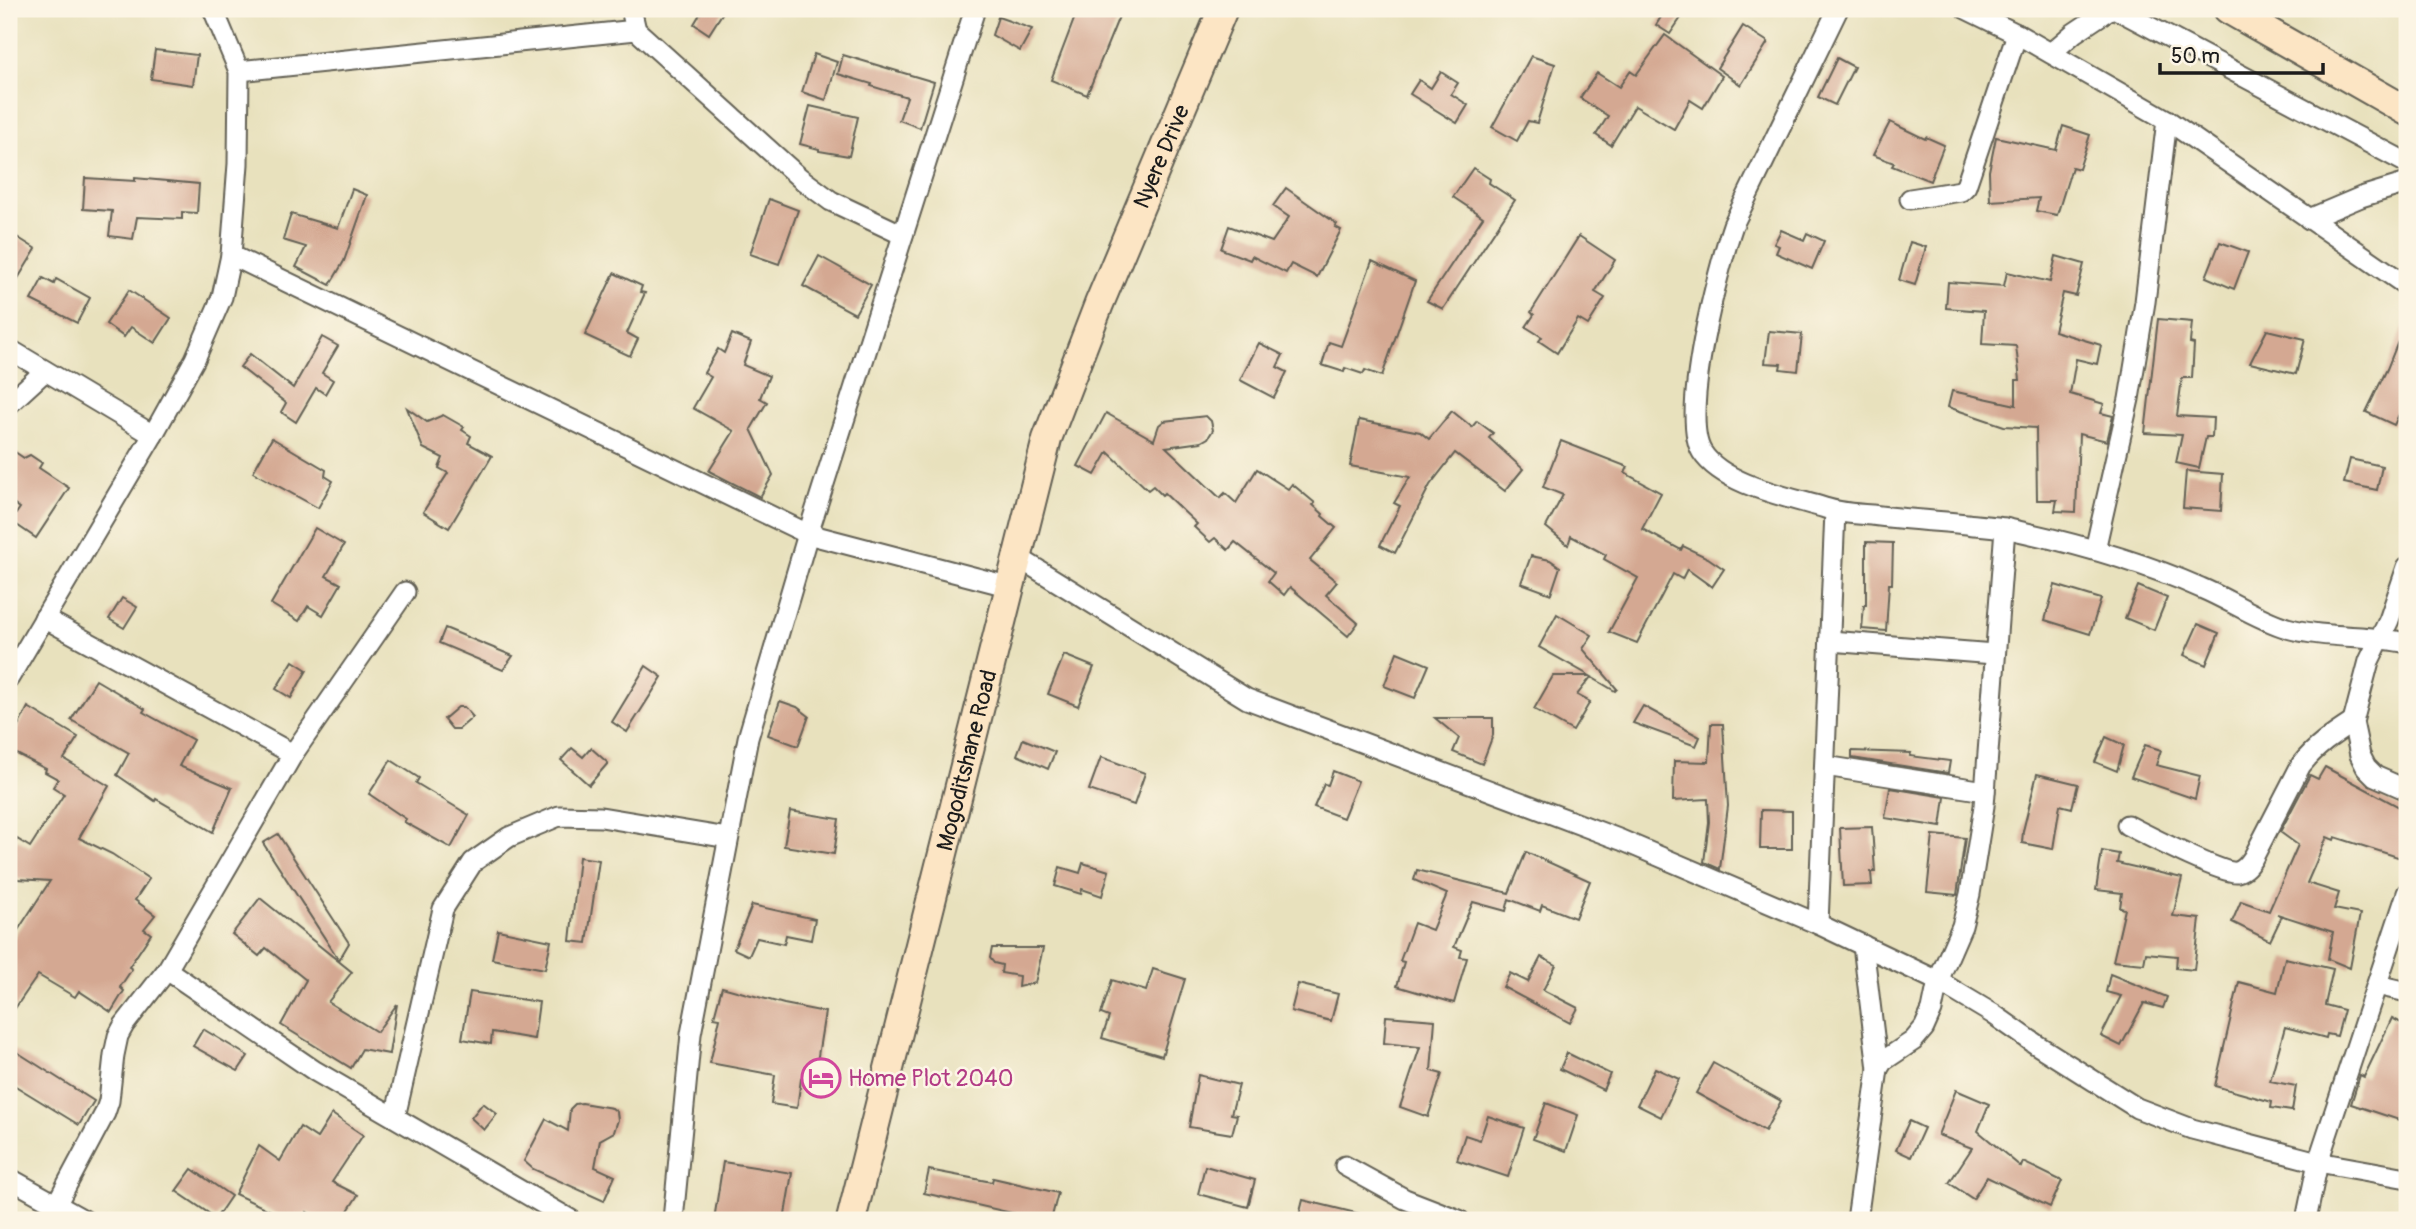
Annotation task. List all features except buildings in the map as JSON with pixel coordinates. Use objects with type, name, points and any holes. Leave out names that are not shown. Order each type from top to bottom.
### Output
[{"type":"main road","name":"Nyere Drive","points":[[1099,304],[1223,9]]},
{"type":"main road","points":[[2228,9],[2407,111]]},
{"type":"main road","name":"Mogoditshane Road","points":[[851,1220],[1047,439],[1099,304]]},
{"type":"street","points":[[9,677],[153,435],[195,359],[222,297],[231,255],[238,164],[240,71],[212,9]]},
{"type":"street","points":[[631,9],[636,30],[800,178],[831,201],[903,235]]},
{"type":"street","points":[[673,1220],[691,1034],[748,738],[808,534],[975,9]]},
{"type":"street","points":[[1838,9],[1733,225],[1726,247],[1695,388],[1695,413],[1701,450],[1715,466],[1739,481],[1835,512],[2005,528],[2095,550],[2202,588],[2284,627],[2307,633],[2338,637],[2381,637],[2407,643]]},
{"type":"street","points":[[2051,53],[2074,33],[2110,9]]},
{"type":"street","points":[[2116,9],[2407,163]]},
{"type":"street","points":[[1970,10],[2167,120],[2407,286]]},
{"type":"street","points":[[240,71],[636,30]]},
{"type":"street","points":[[1910,199],[1961,191],[1966,187],[2017,34]]},
{"type":"street","points":[[2095,550],[2132,387],[2147,289],[2167,120]]},
{"type":"street","points":[[2309,219],[2361,197],[2407,183]]},
{"type":"street","points":[[231,255],[808,534],[1012,587]]},
{"type":"street","points":[[9,349],[153,435]]},
{"type":"street","points":[[9,404],[45,371]]},
{"type":"street","points":[[1818,924],[1835,512]]},
{"type":"street","points":[[1878,1069],[1883,1061],[1913,1041],[1924,1028],[1932,1010],[1938,981],[1962,926],[1970,894],[1979,851],[1985,791],[2005,528]]},
{"type":"street","points":[[1019,558],[1247,699],[1621,840],[1818,924],[1938,981],[2137,1108],[2192,1129],[2318,1162],[2407,1178]]},
{"type":"street","points":[[2407,567],[2389,620],[2369,661],[2353,722],[2360,755],[2367,767],[2375,776],[2407,790]]},
{"type":"street","points":[[56,1205],[105,1113],[118,1036],[124,1025],[167,970],[293,754],[405,592]]},
{"type":"street","points":[[44,618],[293,754]]},
{"type":"street","points":[[1830,641],[1994,654]]},
{"type":"street","points":[[2127,825],[2214,866],[2234,873],[2241,870],[2253,858],[2301,765],[2312,751],[2353,722]]},
{"type":"street","points":[[1825,766],[1985,791]]},
{"type":"street","points":[[395,1117],[443,909],[473,862],[509,837],[559,816],[601,817],[728,838]]},
{"type":"street","points":[[2306,1220],[2318,1162],[2407,893]]},
{"type":"street","points":[[1857,1220],[1878,1069],[1863,945]]},
{"type":"street","points":[[167,970],[315,1071],[571,1220]]},
{"type":"street","points":[[2378,985],[2407,992]]},
{"type":"street","points":[[1345,1166],[1405,1199],[1459,1220]]},
{"type":"street","points":[[9,1178],[84,1220]]},
{"type":"place","name":"Home Plot 2040","points":[[821,1078]]}]
